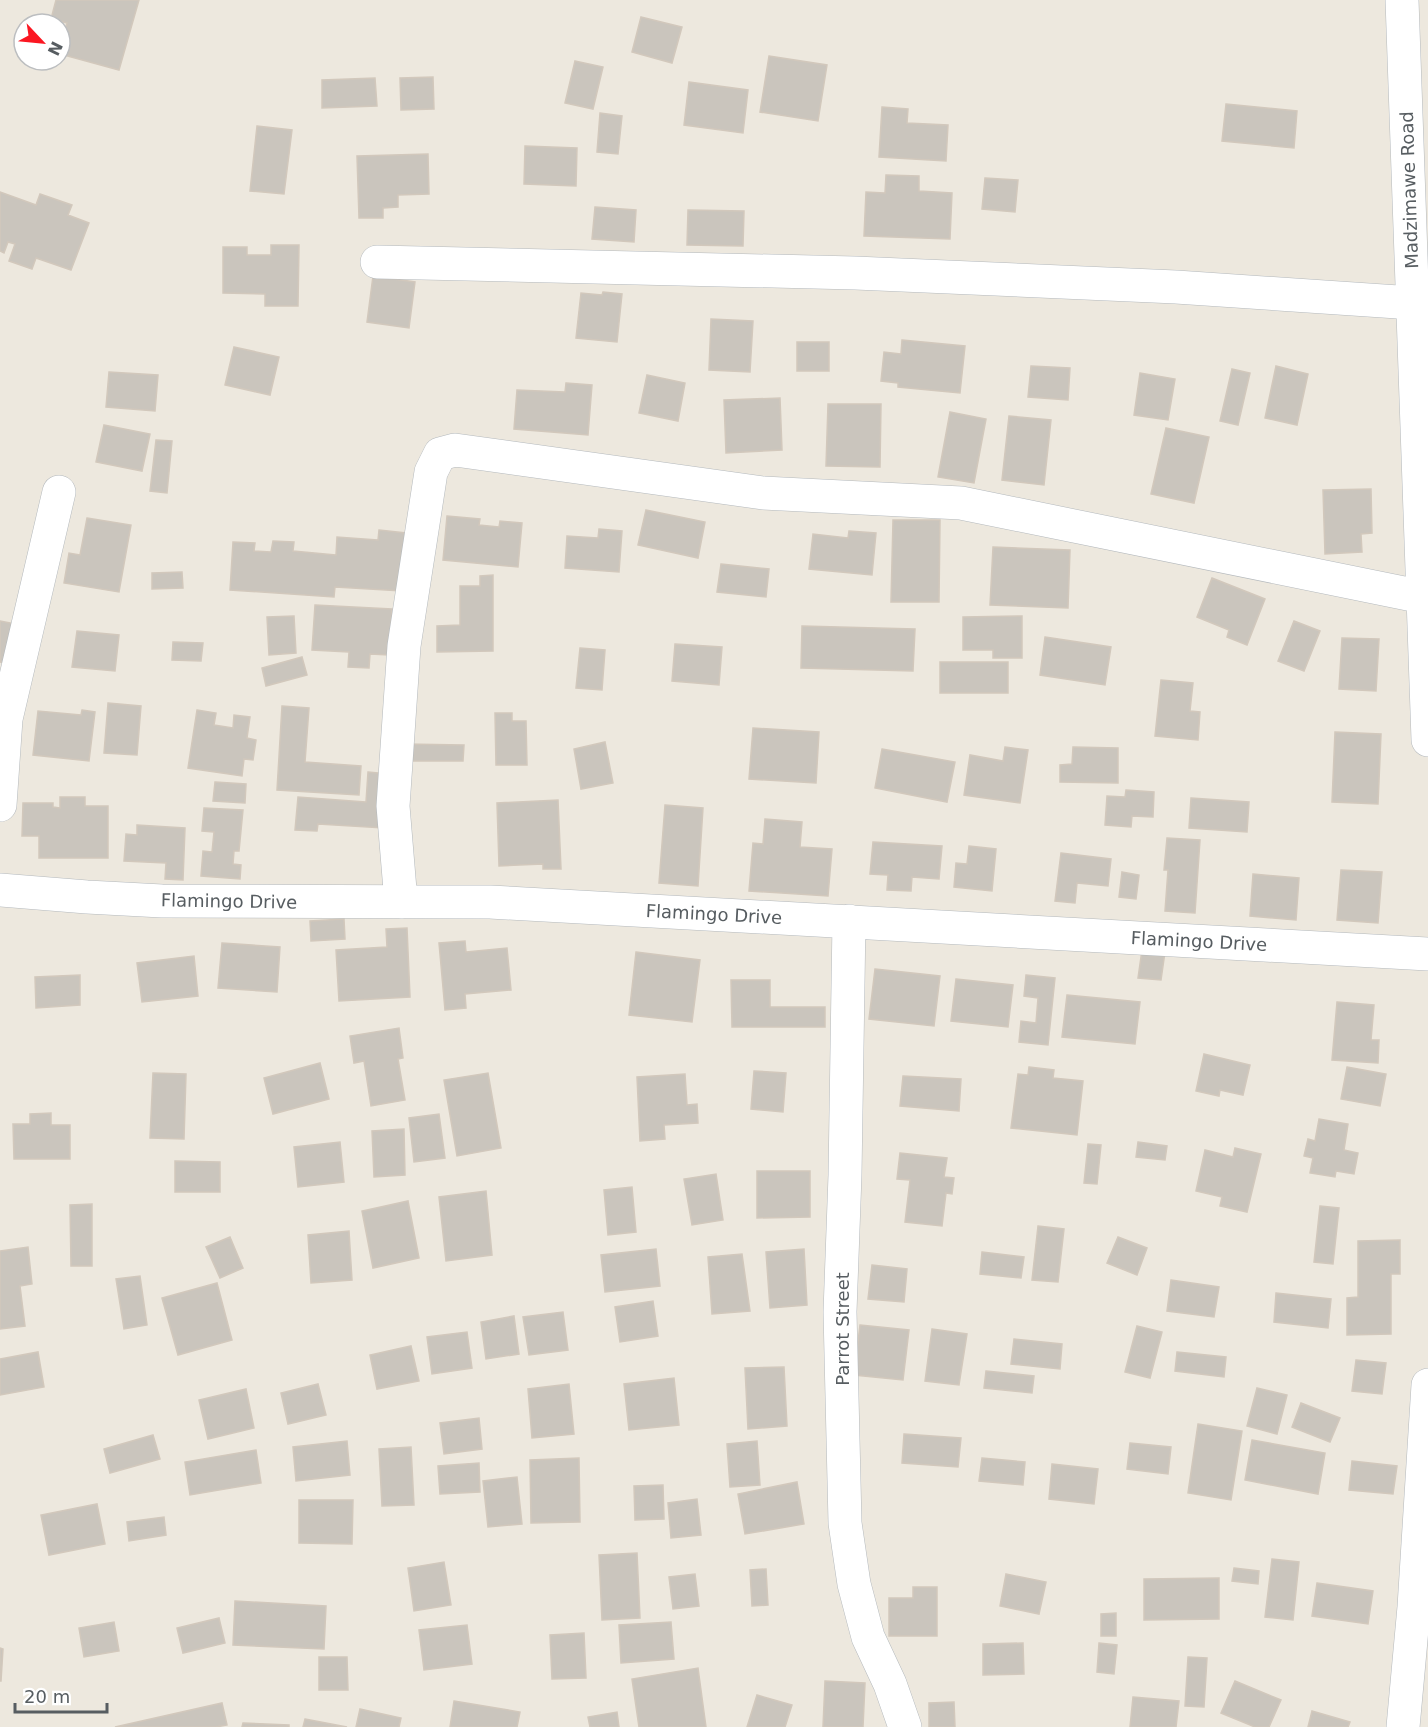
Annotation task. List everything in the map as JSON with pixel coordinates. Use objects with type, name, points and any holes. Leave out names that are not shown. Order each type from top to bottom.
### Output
[{"type":"street","name":"Madzimawe Road","points":[[1402,0],[1428,740]]},
{"type":"street","points":[[377,262],[867,273],[1176,286],[1413,303]]},
{"type":"street","points":[[401,903],[393,807],[404,646],[430,472],[440,454],[455,450],[763,493],[961,503],[1423,597]]},
{"type":"street","points":[[0,805],[6,719],[59,492]]},
{"type":"street","name":"Flamingo Drive","points":[[0,890],[162,900],[490,902],[1428,954]]},
{"type":"street","name":"Parrot Street","points":[[849,921],[845,1175],[840,1312],[845,1523],[854,1584],[868,1637],[890,1684],[905,1727]]},
{"type":"street","points":[[1403,1727],[1414,1607],[1428,1385]]},
{"type":"building","points":[[56,0],[139,0],[119,70],[72,57],[72,12],[53,12]]},
{"type":"building","points":[[641,17],[682,27],[672,63],[632,52]]},
{"type":"building","points":[[769,56],[827,65],[818,121],[760,112]]},
{"type":"building","points":[[575,61],[603,67],[593,109],[565,103]]},
{"type":"building","points":[[433,77],[434,109],[401,110],[400,78]]},
{"type":"building","points":[[375,78],[377,106],[322,108],[322,80]]},
{"type":"building","points":[[689,82],[748,90],[743,133],[684,125]]},
{"type":"building","points":[[1226,104],[1297,111],[1294,148],[1222,141]]},
{"type":"building","points":[[882,107],[908,109],[907,123],[948,125],[946,161],[879,157]]},
{"type":"building","points":[[600,113],[622,116],[618,154],[597,152]]},
{"type":"building","points":[[257,126],[292,130],[284,194],[250,191]]},
{"type":"building","points":[[525,146],[577,148],[576,186],[524,184]]},
{"type":"building","points":[[428,154],[429,194],[398,195],[398,207],[383,208],[383,218],[359,218],[357,156]]},
{"type":"building","points":[[886,175],[919,176],[919,191],[952,193],[950,239],[864,236],[866,192],[885,193]]},
{"type":"building","points":[[985,178],[1018,180],[1015,212],[982,209]]},
{"type":"building","points":[[0,192],[36,205],[40,194],[72,205],[68,215],[89,223],[71,270],[36,258],[32,269],[9,261],[15,244],[8,242],[4,253],[0,251]]},
{"type":"building","points":[[595,207],[636,210],[634,242],[592,239]]},
{"type":"building","points":[[688,210],[744,211],[743,246],[687,245]]},
{"type":"building","points":[[271,245],[299,245],[298,306],[265,306],[265,294],[223,293],[223,247],[247,247],[247,255],[271,255]]},
{"type":"building","points":[[373,276],[415,282],[409,328],[367,322]]},
{"type":"building","points":[[603,292],[622,294],[617,342],[576,338],[581,293],[602,295]]},
{"type":"building","points":[[711,319],[753,321],[750,372],[709,370]]},
{"type":"building","points":[[902,340],[965,346],[960,393],[898,387],[898,383],[881,381],[884,352],[901,354]]},
{"type":"building","points":[[797,342],[829,342],[829,371],[797,371]]},
{"type":"building","points":[[234,347],[279,357],[270,395],[225,385]]},
{"type":"building","points":[[1031,366],[1070,368],[1068,400],[1028,397]]},
{"type":"building","points":[[1276,366],[1308,374],[1297,425],[1265,418]]},
{"type":"building","points":[[1232,369],[1250,373],[1238,425],[1220,421]]},
{"type":"building","points":[[109,372],[158,375],[155,411],[106,407]]},
{"type":"building","points":[[1140,373],[1175,379],[1168,420],[1134,415]]},
{"type":"building","points":[[647,375],[685,383],[678,421],[639,413]]},
{"type":"building","points":[[566,383],[592,385],[588,435],[514,429],[517,390],[565,392]]},
{"type":"building","points":[[780,398],[782,450],[726,453],[724,400]]},
{"type":"building","points":[[828,404],[881,404],[880,467],[826,466]]},
{"type":"building","points":[[950,412],[986,419],[974,483],[938,477]]},
{"type":"building","points":[[1009,416],[1051,420],[1044,485],[1002,480]]},
{"type":"building","points":[[104,425],[150,434],[142,471],[96,462]]},
{"type":"building","points":[[1166,428],[1209,437],[1194,503],[1151,494]]},
{"type":"building","points":[[156,440],[172,441],[167,493],[150,491]]},
{"type":"building","points":[[1371,489],[1372,533],[1361,534],[1362,552],[1325,554],[1323,490]]},
{"type":"building","points":[[646,510],[705,522],[698,558],[638,545]]},
{"type":"building","points":[[447,516],[480,519],[479,525],[499,527],[500,521],[522,523],[518,567],[443,560]]},
{"type":"building","points":[[87,518],[131,525],[119,592],[64,583],[69,553],[80,555]]},
{"type":"building","points":[[893,520],[940,520],[939,602],[891,602]]},
{"type":"building","points":[[599,529],[622,531],[619,572],[565,568],[567,536],[598,538]]},
{"type":"building","points":[[379,530],[406,533],[402,591],[335,587],[334,597],[230,590],[233,542],[255,543],[254,551],[271,552],[273,541],[294,542],[293,551],[336,555],[337,537],[378,540]]},
{"type":"building","points":[[849,531],[876,533],[872,575],[809,569],[813,534],[848,538]]},
{"type":"building","points":[[993,547],[1070,550],[1068,608],[990,605]]},
{"type":"building","points":[[721,564],[769,569],[766,597],[717,592]]},
{"type":"building","points":[[182,572],[183,588],[152,589],[152,573]]},
{"type":"building","points":[[493,575],[493,651],[437,652],[437,626],[460,625],[460,586],[480,586],[480,576]]},
{"type":"building","points":[[1212,578],[1265,599],[1247,645],[1227,637],[1229,630],[1197,617]]},
{"type":"building","points":[[315,605],[392,609],[389,655],[370,654],[369,668],[348,667],[349,652],[312,650]]},
{"type":"building","points":[[294,616],[296,653],[269,655],[267,617]]},
{"type":"building","points":[[1022,616],[1022,658],[993,658],[993,650],[963,650],[963,617]]},
{"type":"building","points":[[0,621],[21,625],[13,665],[0,662]]},
{"type":"building","points":[[1294,621],[1320,631],[1304,671],[1278,661]]},
{"type":"building","points":[[802,626],[915,629],[913,671],[801,668]]},
{"type":"building","points":[[77,631],[119,635],[115,671],[72,667]]},
{"type":"building","points":[[1045,637],[1111,647],[1105,685],[1040,675]]},
{"type":"building","points":[[1342,638],[1379,639],[1376,691],[1339,689]]},
{"type":"building","points":[[173,642],[203,643],[201,661],[172,660]]},
{"type":"building","points":[[675,644],[722,647],[719,685],[672,681]]},
{"type":"building","points":[[580,648],[605,650],[602,690],[576,688]]},
{"type":"building","points":[[302,657],[307,675],[266,686],[262,668]]},
{"type":"building","points":[[940,662],[1008,662],[1008,693],[940,693]]},
{"type":"building","points":[[1161,680],[1193,683],[1190,711],[1200,712],[1198,740],[1155,736]]},
{"type":"building","points":[[108,703],[141,706],[137,755],[104,753]]},
{"type":"building","points":[[282,706],[309,708],[305,762],[361,766],[359,795],[277,790]]},
{"type":"building","points":[[82,710],[95,712],[89,761],[33,755],[38,711],[81,715]]},
{"type":"building","points":[[197,710],[216,713],[214,725],[233,728],[234,715],[250,717],[247,738],[256,740],[253,760],[244,759],[242,776],[188,768]]},
{"type":"building","points":[[495,713],[512,713],[512,721],[526,721],[527,765],[496,765]]},
{"type":"building","points":[[753,728],[819,732],[816,783],[749,779]]},
{"type":"building","points":[[1335,732],[1381,734],[1378,804],[1332,802]]},
{"type":"building","points":[[605,742],[613,783],[581,789],[574,749]]},
{"type":"building","points":[[404,744],[464,745],[463,761],[404,761]]},
{"type":"building","points":[[1005,747],[1028,750],[1020,803],[964,795],[970,755],[1003,761]]},
{"type":"building","points":[[1073,747],[1118,748],[1118,783],[1060,782],[1060,765],[1072,764]]},
{"type":"building","points":[[882,749],[955,762],[947,802],[875,788]]},
{"type":"building","points":[[368,772],[388,774],[384,828],[318,824],[317,831],[295,830],[298,797],[366,802]]},
{"type":"building","points":[[215,782],[246,784],[245,803],[213,801]]},
{"type":"building","points":[[1126,790],[1154,792],[1153,817],[1132,816],[1131,827],[1105,825],[1107,796],[1125,797]]},
{"type":"building","points":[[60,797],[85,797],[85,806],[108,806],[108,858],[39,858],[39,836],[22,836],[23,803],[53,803],[53,807],[60,808]]},
{"type":"building","points":[[1191,798],[1249,802],[1247,832],[1189,828]]},
{"type":"building","points":[[558,800],[561,869],[543,869],[543,864],[499,866],[497,803]]},
{"type":"building","points":[[665,805],[703,808],[698,886],[659,883]]},
{"type":"building","points":[[204,808],[243,810],[239,851],[234,851],[233,864],[241,865],[240,879],[201,876],[203,851],[212,852],[214,832],[202,831]]},
{"type":"building","points":[[765,819],[802,822],[800,847],[832,849],[828,896],[749,891],[753,843],[763,844]]},
{"type":"building","points":[[137,825],[185,828],[183,880],[165,879],[166,863],[124,861],[126,834],[137,835]]},
{"type":"building","points":[[1167,838],[1200,840],[1195,913],[1165,911],[1168,870],[1164,870]]},
{"type":"building","points":[[873,842],[942,846],[939,879],[912,877],[911,891],[887,890],[888,875],[870,874]]},
{"type":"building","points":[[969,846],[996,849],[992,891],[954,887],[956,863],[967,864]]},
{"type":"building","points":[[1061,853],[1111,859],[1108,886],[1077,883],[1075,903],[1055,901]]},
{"type":"building","points":[[1341,870],[1382,872],[1378,923],[1337,920]]},
{"type":"building","points":[[1122,872],[1139,875],[1136,899],[1119,897]]},
{"type":"building","points":[[1253,874],[1299,878],[1296,920],[1250,916]]},
{"type":"building","points":[[344,919],[345,939],[311,941],[310,921]]},
{"type":"building","points":[[407,928],[410,997],[339,1001],[336,950],[387,947],[386,929]]},
{"type":"building","points":[[465,941],[466,952],[507,948],[511,990],[465,994],[466,1008],[445,1010],[439,943]]},
{"type":"building","points":[[222,943],[280,947],[277,992],[218,988]]},
{"type":"building","points":[[1142,950],[1165,952],[1161,980],[1138,978]]},
{"type":"building","points":[[636,952],[700,960],[692,1022],[629,1015]]},
{"type":"building","points":[[194,956],[198,996],[142,1002],[137,963]]},
{"type":"building","points":[[875,969],[940,976],[934,1026],[869,1019]]},
{"type":"building","points":[[80,975],[80,1005],[36,1008],[35,977]]},
{"type":"building","points":[[1026,975],[1055,978],[1048,1045],[1019,1042],[1021,1021],[1036,1023],[1038,998],[1024,996]]},
{"type":"building","points":[[956,979],[1013,985],[1008,1027],[951,1021]]},
{"type":"building","points":[[731,980],[770,980],[770,1007],[825,1007],[825,1027],[732,1027]]},
{"type":"building","points":[[1067,995],[1140,1002],[1135,1044],[1062,1037]]},
{"type":"building","points":[[1337,1002],[1374,1005],[1371,1040],[1379,1040],[1378,1063],[1332,1060]]},
{"type":"building","points":[[399,1028],[403,1058],[398,1059],[405,1100],[371,1106],[364,1061],[354,1063],[350,1036]]},
{"type":"building","points":[[1204,1054],[1250,1065],[1243,1095],[1220,1090],[1219,1096],[1196,1091]]},
{"type":"building","points":[[320,1063],[329,1099],[273,1114],[264,1078]]},
{"type":"building","points":[[1029,1067],[1054,1070],[1053,1078],[1083,1081],[1077,1135],[1011,1128],[1018,1074],[1028,1075]]},
{"type":"building","points":[[1347,1067],[1386,1074],[1380,1106],[1341,1099]]},
{"type":"building","points":[[754,1071],[786,1073],[783,1112],[751,1109]]},
{"type":"building","points":[[153,1073],[186,1074],[184,1139],[150,1138]]},
{"type":"building","points":[[488,1073],[501,1148],[457,1156],[444,1080]]},
{"type":"building","points":[[685,1074],[687,1105],[697,1104],[698,1123],[664,1125],[665,1139],[640,1141],[637,1077]]},
{"type":"building","points":[[903,1076],[961,1079],[959,1111],[900,1106]]},
{"type":"building","points":[[51,1113],[51,1125],[70,1125],[70,1159],[14,1159],[13,1124],[30,1124],[30,1114]]},
{"type":"building","points":[[439,1114],[445,1158],[414,1162],[409,1118]]},
{"type":"building","points":[[1319,1119],[1348,1124],[1344,1150],[1358,1153],[1354,1174],[1336,1171],[1335,1177],[1310,1173],[1313,1158],[1304,1156],[1308,1139],[1315,1141]]},
{"type":"building","points":[[404,1129],[405,1175],[374,1177],[372,1131]]},
{"type":"building","points":[[340,1142],[344,1182],[298,1187],[294,1147]]},
{"type":"building","points":[[1138,1142],[1167,1146],[1165,1160],[1136,1157]]},
{"type":"building","points":[[1088,1144],[1101,1145],[1097,1184],[1084,1183]]},
{"type":"building","points":[[1235,1148],[1261,1154],[1247,1212],[1220,1206],[1222,1197],[1196,1191],[1205,1150],[1233,1157]]},
{"type":"building","points":[[900,1153],[947,1158],[944,1177],[954,1178],[952,1194],[946,1193],[942,1226],[905,1222],[910,1180],[897,1179]]},
{"type":"building","points":[[175,1161],[220,1162],[220,1192],[175,1192]]},
{"type":"building","points":[[757,1171],[810,1171],[810,1217],[757,1218]]},
{"type":"building","points":[[716,1174],[723,1220],[692,1225],[684,1179]]},
{"type":"building","points":[[632,1187],[636,1232],[608,1235],[604,1190]]},
{"type":"building","points":[[486,1191],[492,1255],[446,1261],[439,1197]]},
{"type":"building","points":[[408,1201],[419,1258],[373,1268],[362,1211]]},
{"type":"building","points":[[92,1204],[92,1266],[71,1266],[70,1205]]},
{"type":"building","points":[[1320,1206],[1339,1208],[1333,1264],[1314,1262]]},
{"type":"building","points":[[1038,1226],[1064,1229],[1058,1282],[1032,1280]]},
{"type":"building","points":[[349,1231],[352,1280],[311,1283],[308,1235]]},
{"type":"building","points":[[230,1237],[243,1268],[220,1278],[206,1247]]},
{"type":"building","points":[[1118,1237],[1147,1248],[1137,1275],[1107,1263]]},
{"type":"building","points":[[1400,1240],[1400,1274],[1391,1274],[1391,1334],[1347,1335],[1347,1298],[1358,1297],[1358,1241]]},
{"type":"building","points":[[28,1247],[32,1284],[20,1286],[25,1326],[0,1329],[0,1251]]},
{"type":"building","points":[[656,1249],[660,1286],[605,1292],[601,1255]]},
{"type":"building","points":[[804,1249],[807,1305],[770,1308],[766,1252]]},
{"type":"building","points":[[982,1252],[1024,1257],[1021,1278],[980,1274]]},
{"type":"building","points":[[742,1254],[750,1311],[712,1314],[708,1257]]},
{"type":"building","points":[[872,1265],[907,1269],[904,1302],[868,1299]]},
{"type":"building","points":[[140,1276],[147,1325],[124,1329],[116,1279]]},
{"type":"building","points":[[1171,1280],[1219,1287],[1214,1317],[1167,1311]]},
{"type":"building","points":[[217,1283],[232,1340],[178,1355],[162,1298]]},
{"type":"building","points":[[1276,1293],[1331,1299],[1328,1328],[1274,1322]]},
{"type":"building","points":[[653,1301],[658,1336],[620,1342],[615,1307]]},
{"type":"building","points":[[563,1312],[568,1350],[529,1355],[523,1317]]},
{"type":"building","points":[[514,1316],[519,1354],[486,1359],[481,1322]]},
{"type":"building","points":[[860,1325],[909,1330],[903,1380],[854,1375]]},
{"type":"building","points":[[1137,1326],[1162,1332],[1150,1378],[1125,1372]]},
{"type":"building","points":[[932,1329],[967,1334],[959,1385],[925,1381]]},
{"type":"building","points":[[467,1332],[472,1368],[432,1374],[427,1337]]},
{"type":"building","points":[[1014,1339],[1062,1344],[1060,1369],[1011,1364]]},
{"type":"building","points":[[411,1346],[419,1381],[377,1389],[370,1355]]},
{"type":"building","points":[[38,1352],[44,1387],[0,1395],[0,1359]]},
{"type":"building","points":[[1177,1352],[1226,1357],[1224,1377],[1175,1371]]},
{"type":"building","points":[[1356,1360],[1386,1363],[1382,1394],[1352,1391]]},
{"type":"building","points":[[784,1367],[787,1426],[748,1429],[745,1368]]},
{"type":"building","points":[[986,1371],[1034,1376],[1032,1393],[984,1388]]},
{"type":"building","points":[[674,1378],[679,1425],[629,1430],[624,1384]]},
{"type":"building","points":[[318,1384],[326,1415],[288,1424],[281,1393]]},
{"type":"building","points":[[569,1384],[574,1434],[532,1438],[528,1389]]},
{"type":"building","points":[[1257,1388],[1287,1395],[1277,1434],[1247,1426]]},
{"type":"building","points":[[246,1389],[254,1428],[208,1439],[199,1400]]},
{"type":"building","points":[[1301,1403],[1340,1418],[1330,1442],[1292,1427]]},
{"type":"building","points":[[479,1418],[482,1449],[444,1454],[440,1423]]},
{"type":"building","points":[[1198,1424],[1242,1431],[1231,1500],[1188,1493]]},
{"type":"building","points":[[904,1434],[961,1438],[958,1467],[902,1463]]},
{"type":"building","points":[[153,1435],[160,1459],[110,1473],[104,1449]]},
{"type":"building","points":[[1252,1440],[1325,1453],[1318,1494],[1245,1480]]},
{"type":"building","points":[[347,1441],[350,1475],[296,1481],[293,1447]]},
{"type":"building","points":[[757,1441],[760,1485],[730,1487],[727,1444]]},
{"type":"building","points":[[1130,1443],[1171,1447],[1168,1474],[1127,1469]]},
{"type":"building","points":[[411,1447],[414,1505],[382,1506],[379,1449]]},
{"type":"building","points":[[256,1450],[261,1483],[190,1495],[185,1462]]},
{"type":"building","points":[[579,1458],[580,1522],[531,1523],[530,1460]]},
{"type":"building","points":[[982,1458],[1025,1462],[1023,1485],[979,1481]]},
{"type":"building","points":[[1352,1461],[1397,1466],[1393,1494],[1349,1490]]},
{"type":"building","points":[[479,1463],[480,1492],[440,1494],[438,1466]]},
{"type":"building","points":[[1052,1464],[1098,1469],[1094,1504],[1049,1499]]},
{"type":"building","points":[[517,1477],[522,1524],[488,1527],[483,1481]]},
{"type":"building","points":[[797,1482],[804,1524],[745,1534],[738,1494]]},
{"type":"building","points":[[663,1485],[664,1519],[635,1520],[634,1486]]},
{"type":"building","points":[[697,1499],[701,1535],[671,1538],[668,1503]]},
{"type":"building","points":[[299,1500],[353,1500],[352,1544],[299,1543]]},
{"type":"building","points":[[97,1504],[105,1544],[49,1555],[41,1515]]},
{"type":"building","points":[[164,1517],[166,1535],[129,1541],[127,1522]]},
{"type":"building","points":[[637,1553],[640,1618],[602,1620],[599,1555]]},
{"type":"building","points":[[1272,1559],[1299,1562],[1293,1620],[1265,1617]]},
{"type":"building","points":[[444,1562],[451,1605],[414,1611],[408,1568]]},
{"type":"building","points":[[1234,1568],[1259,1571],[1258,1584],[1232,1581]]},
{"type":"building","points":[[766,1569],[768,1605],[752,1606],[750,1570]]},
{"type":"building","points":[[695,1574],[699,1606],[673,1609],[669,1577]]},
{"type":"building","points":[[1006,1574],[1046,1582],[1039,1614],[1000,1606]]},
{"type":"building","points":[[1219,1578],[1219,1619],[1144,1620],[1144,1579]]},
{"type":"building","points":[[1317,1583],[1373,1591],[1368,1624],[1312,1616]]},
{"type":"building","points":[[913,1587],[937,1587],[937,1636],[889,1636],[889,1598],[913,1598]]},
{"type":"building","points":[[235,1601],[326,1606],[324,1649],[233,1645]]},
{"type":"building","points":[[1116,1613],[1116,1636],[1101,1636],[1101,1614]]},
{"type":"building","points":[[219,1618],[225,1643],[183,1653],[177,1628]]},
{"type":"building","points":[[114,1622],[119,1651],[84,1657],[79,1628]]},
{"type":"building","points":[[671,1622],[674,1659],[621,1663],[619,1625]]},
{"type":"building","points":[[467,1625],[472,1664],[424,1670],[419,1630]]},
{"type":"building","points":[[584,1633],[586,1678],[552,1679],[550,1635]]},
{"type":"building","points":[[1023,1643],[1024,1674],[983,1675],[983,1644]]},
{"type":"building","points":[[1099,1643],[1117,1645],[1114,1674],[1097,1672]]},
{"type":"building","points":[[0,1648],[3,1649],[1,1681],[0,1681]]},
{"type":"building","points":[[319,1657],[347,1657],[348,1690],[319,1690]]},
{"type":"building","points":[[1188,1657],[1207,1658],[1204,1707],[1185,1706]]},
{"type":"building","points":[[698,1668],[706,1727],[639,1727],[632,1679]]},
{"type":"building","points":[[825,1681],[865,1683],[863,1727],[823,1727]]},
{"type":"building","points":[[1235,1681],[1281,1700],[1269,1727],[1255,1727],[1221,1713]]},
{"type":"building","points":[[757,1695],[792,1705],[785,1727],[747,1727]]},
{"type":"building","points":[[1133,1697],[1179,1701],[1176,1727],[1130,1727]]},
{"type":"building","points":[[454,1701],[520,1712],[517,1727],[450,1727]]},
{"type":"building","points":[[954,1702],[955,1727],[929,1727],[929,1703]]},
{"type":"building","points":[[222,1703],[227,1725],[216,1727],[115,1727]]},
{"type":"building","points":[[360,1709],[401,1718],[399,1727],[356,1727]]},
{"type":"building","points":[[1312,1711],[1350,1722],[1348,1727],[1308,1727]]},
{"type":"building","points":[[617,1712],[619,1727],[590,1727],[588,1717]]},
{"type":"building","points":[[305,1719],[347,1727],[303,1727]]},
{"type":"building","points":[[243,1723],[289,1725],[289,1727],[242,1727]]}]
